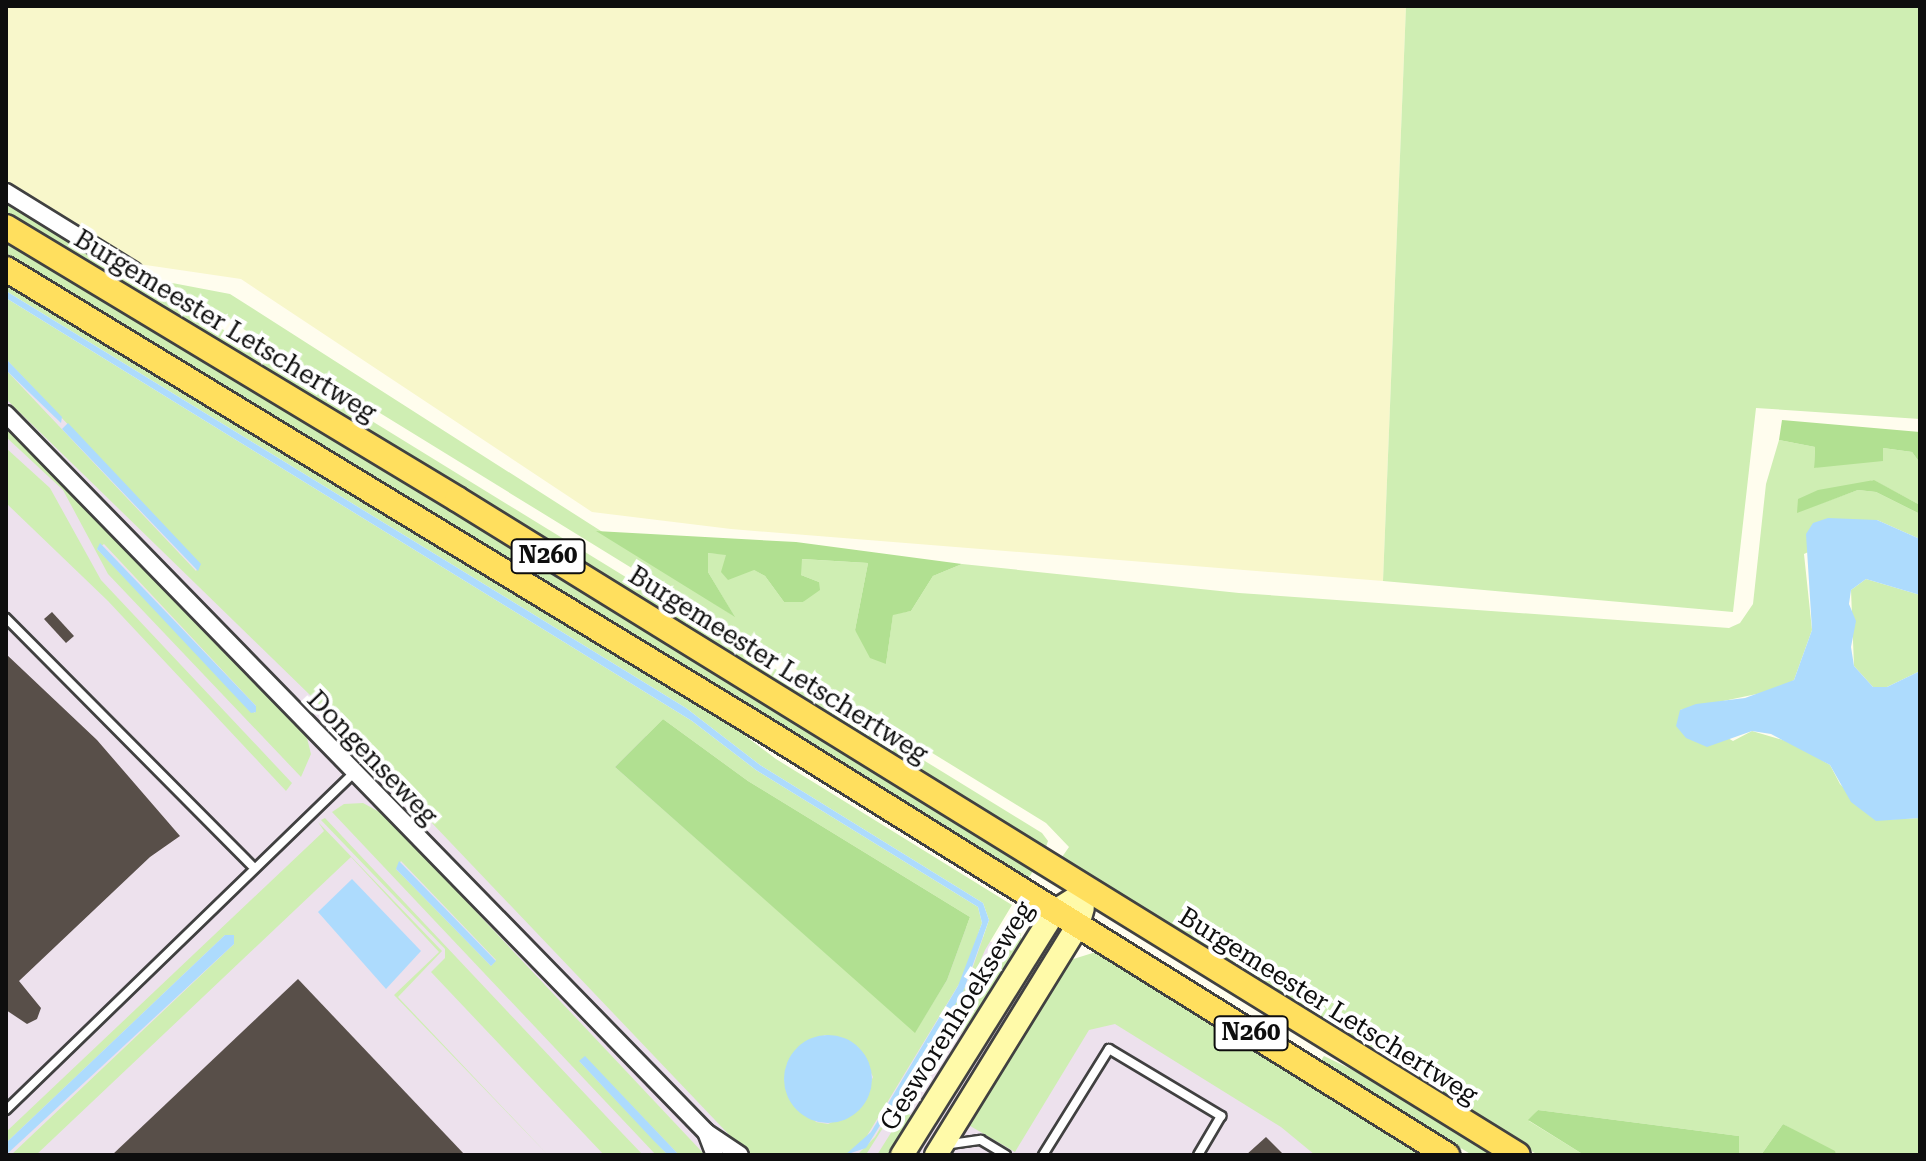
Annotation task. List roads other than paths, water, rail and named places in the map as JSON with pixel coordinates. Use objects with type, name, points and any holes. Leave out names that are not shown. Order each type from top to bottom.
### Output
[{"type":"main road","name":"Burgemeester Letschertweg","points":[[6,227],[471,507],[1518,1155]]},
{"type":"main road","name":"N260","points":[[6,269],[1078,925],[1447,1155]]},
{"type":"street","points":[[6,192],[134,271]]},
{"type":"street","name":"Dongenseweg","points":[[6,414],[353,774],[706,1132],[740,1155]]},
{"type":"street","name":"Gesworenhoekseweg","points":[[902,1155],[1055,911],[1087,891]]},
{"type":"street","name":"Gesworenhoekseweg","points":[[938,1152],[1078,925],[1087,891]]},
{"type":"street","name":"Dongenseweg","points":[[706,1132],[715,1155]]},
{"type":"lane","points":[[6,618],[254,868]]},
{"type":"lane","points":[[6,1110],[353,774]]},
{"type":"lane","points":[[1043,1155],[1109,1049],[1221,1116],[1198,1155]]},
{"type":"lane","points":[[938,1152],[970,1138],[1006,1155]]},
{"type":"water","points":[[6,291],[686,708],[760,765],[983,903],[989,920],[963,992],[866,1148],[845,1155],[871,1132],[958,986],[982,923],[978,907],[756,770],[692,721],[6,298]]},
{"type":"water","points":[[6,359],[62,417],[61,423],[6,370]]},
{"type":"water","points":[[68,423],[201,564],[198,571],[62,429]]},
{"type":"water","points":[[1828,518],[1877,520],[1920,539],[1920,595],[1866,579],[1851,590],[1849,604],[1856,621],[1851,647],[1854,666],[1873,687],[1887,687],[1920,671],[1920,818],[1876,821],[1851,802],[1830,765],[1771,734],[1752,731],[1707,747],[1686,738],[1676,726],[1680,710],[1696,704],[1745,698],[1794,680],[1812,630],[1806,534],[1813,523]]},
{"type":"water","points":[[100,543],[256,706],[256,712],[251,713],[97,549]]},
{"type":"water","points":[[399,861],[496,961],[491,966],[396,869]]},
{"type":"water","points":[[352,879],[421,951],[386,989],[318,912]]},
{"type":"water","points":[[225,935],[234,935],[234,944],[6,1155],[6,1143]]},
{"type":"water","points":[[828,1035],[845,1038],[859,1048],[869,1062],[872,1079],[869,1096],[859,1110],[845,1120],[828,1123],[811,1120],[797,1110],[787,1096],[784,1079],[787,1062],[797,1048],[811,1038]]},
{"type":"water","points":[[585,1056],[679,1155],[668,1155],[654,1141],[579,1061]]}]
